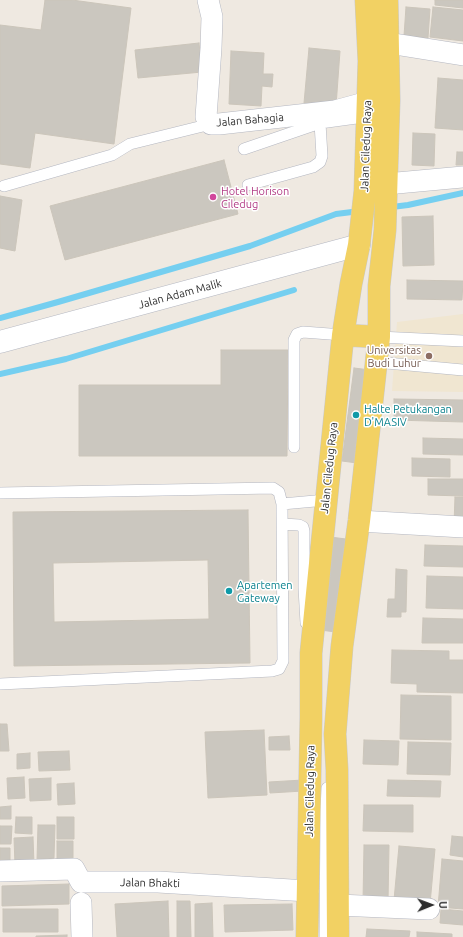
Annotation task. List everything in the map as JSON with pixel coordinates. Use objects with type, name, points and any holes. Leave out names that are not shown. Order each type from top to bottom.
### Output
[{"type":"main road","name":"Jalan Ciledug Raya","points":[[366,0],[369,61],[378,108]]},
{"type":"main road","name":"Jalan Ciledug Raya","points":[[338,937],[337,770],[335,734],[342,646],[359,521],[379,337],[380,286],[384,238],[376,188],[378,108],[388,42],[387,0]]},
{"type":"main road","name":"Jalan Ciledug Raya","points":[[307,937],[312,718],[311,653],[343,335],[360,237],[376,188]]},
{"type":"main road","points":[[360,237],[384,238]]},
{"type":"main road","points":[[343,335],[379,337]]},
{"type":"street","name":"Jalan Bahagia","points":[[208,0],[212,17],[212,48],[206,117],[211,124],[378,108]]},
{"type":"street","points":[[388,42],[463,55]]},
{"type":"street","points":[[376,188],[463,177]]},
{"type":"street","name":"Jalan Adam Malik","points":[[0,342],[360,237]]},
{"type":"street","points":[[359,521],[463,527]]},
{"type":"street","name":"Jalan Bhakti","points":[[0,871],[74,869],[81,882],[158,882],[308,890]]},
{"type":"street","points":[[81,903],[82,937]]},
{"type":"street","points":[[338,905],[429,909]]},
{"type":"lane","points":[[244,149],[320,123],[378,108]]},
{"type":"lane","points":[[248,185],[313,168],[320,162],[322,156],[320,123]]},
{"type":"lane","points":[[4,186],[112,155],[130,144],[211,124]]},
{"type":"lane","points":[[294,447],[294,340],[297,334],[303,332],[343,335]]},
{"type":"lane","points":[[379,337],[463,341]]},
{"type":"lane","points":[[376,362],[463,370]]},
{"type":"lane","points":[[0,493],[273,488],[279,492],[282,504],[283,524],[283,661],[279,669],[272,671],[0,684]]},
{"type":"lane","points":[[282,504],[326,500]]},
{"type":"lane","points":[[283,524],[299,525],[303,527],[304,531],[305,611],[311,653]]},
{"type":"lane","points":[[325,937],[326,810],[329,766],[335,734]]},
{"type":"shaded area","name":"Universitas Budi Luhur","points":[[463,314],[463,392],[392,391],[397,322]]},
{"type":"building","points":[[45,0],[72,0],[131,8],[114,144],[35,133],[30,168],[0,164],[0,25],[41,30]]},
{"type":"building","points":[[435,0],[463,0],[463,8],[435,5]]},
{"type":"building","points":[[406,7],[430,9],[428,38],[404,36]]},
{"type":"building","points":[[433,7],[463,10],[463,41],[430,37]]},
{"type":"building","points":[[199,43],[202,72],[138,78],[135,50]]},
{"type":"building","points":[[309,48],[340,51],[336,106],[304,103]]},
{"type":"building","points":[[231,51],[264,53],[263,74],[273,74],[272,87],[262,86],[261,106],[229,104]]},
{"type":"building","points":[[438,78],[463,80],[463,130],[435,128]]},
{"type":"building","points":[[413,133],[435,134],[434,166],[412,165]]},
{"type":"building","points":[[457,152],[463,152],[463,165],[456,165]]},
{"type":"building","points":[[224,160],[238,214],[65,260],[50,206]]},
{"type":"building","points":[[0,196],[22,200],[15,251],[0,248]]},
{"type":"building","points":[[433,216],[434,265],[403,266],[402,217]]},
{"type":"building","points":[[407,280],[463,281],[462,300],[407,299]]},
{"type":"building","points":[[221,350],[288,350],[287,456],[79,456],[79,385],[221,385]]},
{"type":"building","name":"Halte Petukangan D'MASIV","points":[[354,368],[370,370],[357,463],[342,461]]},
{"type":"building","points":[[394,399],[463,400],[463,422],[394,420]]},
{"type":"building","points":[[423,438],[463,439],[463,455],[423,454]]},
{"type":"building","points":[[412,458],[450,459],[450,477],[412,476]]},
{"type":"building","points":[[428,479],[463,479],[463,496],[428,495]]},
{"type":"building","points":[[455,497],[463,497],[463,524],[454,524]]},
{"type":"building","name":"Apartemen Gateway","points":[[248,510],[250,663],[14,666],[13,512]],"holes":[[[208,560],[209,619],[54,622],[53,563]]]},
{"type":"building","points":[[330,537],[346,539],[336,632],[320,630]]},
{"type":"building","points":[[425,545],[463,546],[463,567],[424,566]]},
{"type":"building","points":[[396,569],[407,570],[406,612],[401,612],[401,617],[387,617],[388,599],[395,599]]},
{"type":"building","points":[[427,576],[463,577],[463,609],[426,608]]},
{"type":"building","points":[[423,618],[463,619],[463,643],[422,643]]},
{"type":"building","points":[[392,650],[449,651],[449,660],[463,660],[463,693],[417,692],[417,684],[391,683]]},
{"type":"building","points":[[401,695],[451,696],[451,740],[400,739]]},
{"type":"building","points":[[0,724],[7,724],[9,751],[0,751]]},
{"type":"building","points":[[264,730],[267,795],[208,798],[205,732]]},
{"type":"building","points":[[289,736],[290,750],[269,750],[269,737]]},
{"type":"building","points":[[364,740],[399,741],[398,765],[363,764]]},
{"type":"building","points":[[408,742],[451,743],[450,775],[407,774]]},
{"type":"building","points":[[69,751],[70,770],[39,771],[38,752]]},
{"type":"building","points":[[30,753],[30,768],[17,769],[17,754]]},
{"type":"building","points":[[24,777],[25,798],[8,799],[7,778]]},
{"type":"building","points":[[51,778],[51,800],[30,801],[29,779]]},
{"type":"building","points":[[303,780],[303,791],[270,793],[269,782]]},
{"type":"building","points":[[388,780],[441,781],[440,797],[387,796]]},
{"type":"building","points":[[74,783],[75,804],[58,805],[57,784]]},
{"type":"building","points":[[364,805],[413,805],[413,832],[363,831]]},
{"type":"building","points":[[11,806],[11,819],[0,819],[0,807]]},
{"type":"building","points":[[16,817],[32,817],[32,834],[15,833]]},
{"type":"building","points":[[57,817],[74,817],[74,839],[57,839]]},
{"type":"building","points":[[38,825],[55,825],[54,858],[37,860]]},
{"type":"building","points":[[0,826],[12,826],[11,844],[0,844]]},
{"type":"building","points":[[452,836],[463,837],[463,857],[450,855]]},
{"type":"building","points":[[33,837],[34,864],[15,865],[14,838]]},
{"type":"building","points":[[57,841],[73,841],[73,862],[57,862]]},
{"type":"building","points":[[364,845],[389,845],[388,902],[363,902]]},
{"type":"building","points":[[399,846],[435,849],[430,904],[394,900]]},
{"type":"building","points":[[0,848],[10,848],[10,864],[0,864]]},
{"type":"building","points":[[442,859],[463,861],[463,909],[438,907]]},
{"type":"building","points":[[69,884],[69,904],[2,906],[2,886]]},
{"type":"building","points":[[168,901],[169,937],[117,937],[115,904]]},
{"type":"building","points":[[177,901],[190,901],[191,937],[177,937]]},
{"type":"building","points":[[212,903],[213,937],[195,937],[195,904]]},
{"type":"building","points":[[292,904],[293,930],[225,932],[224,905]]},
{"type":"building","points":[[3,909],[58,909],[58,932],[3,932]]},
{"type":"building","points":[[441,909],[463,911],[463,925],[440,923]]},
{"type":"building","points":[[367,929],[410,931],[409,937],[366,937]]},
{"type":"building","points":[[417,932],[452,934],[452,937],[417,937]]},
{"type":"building","points":[[67,935],[67,937],[36,937],[36,936]]},
{"type":"waterway","points":[[0,318],[250,246],[336,214],[408,205],[463,193]]},
{"type":"waterway","points":[[0,374],[66,359],[294,290]]},
{"type":"place","name":"Hotel Horison Ciledug","points":[[213,197]]},
{"type":"place","name":"Universitas Budi Luhur","points":[[429,356]]},
{"type":"place","name":"Halte Petukangan D'MASIV","points":[[356,415]]},
{"type":"place","name":"Apartemen Gateway","points":[[229,591]]}]
